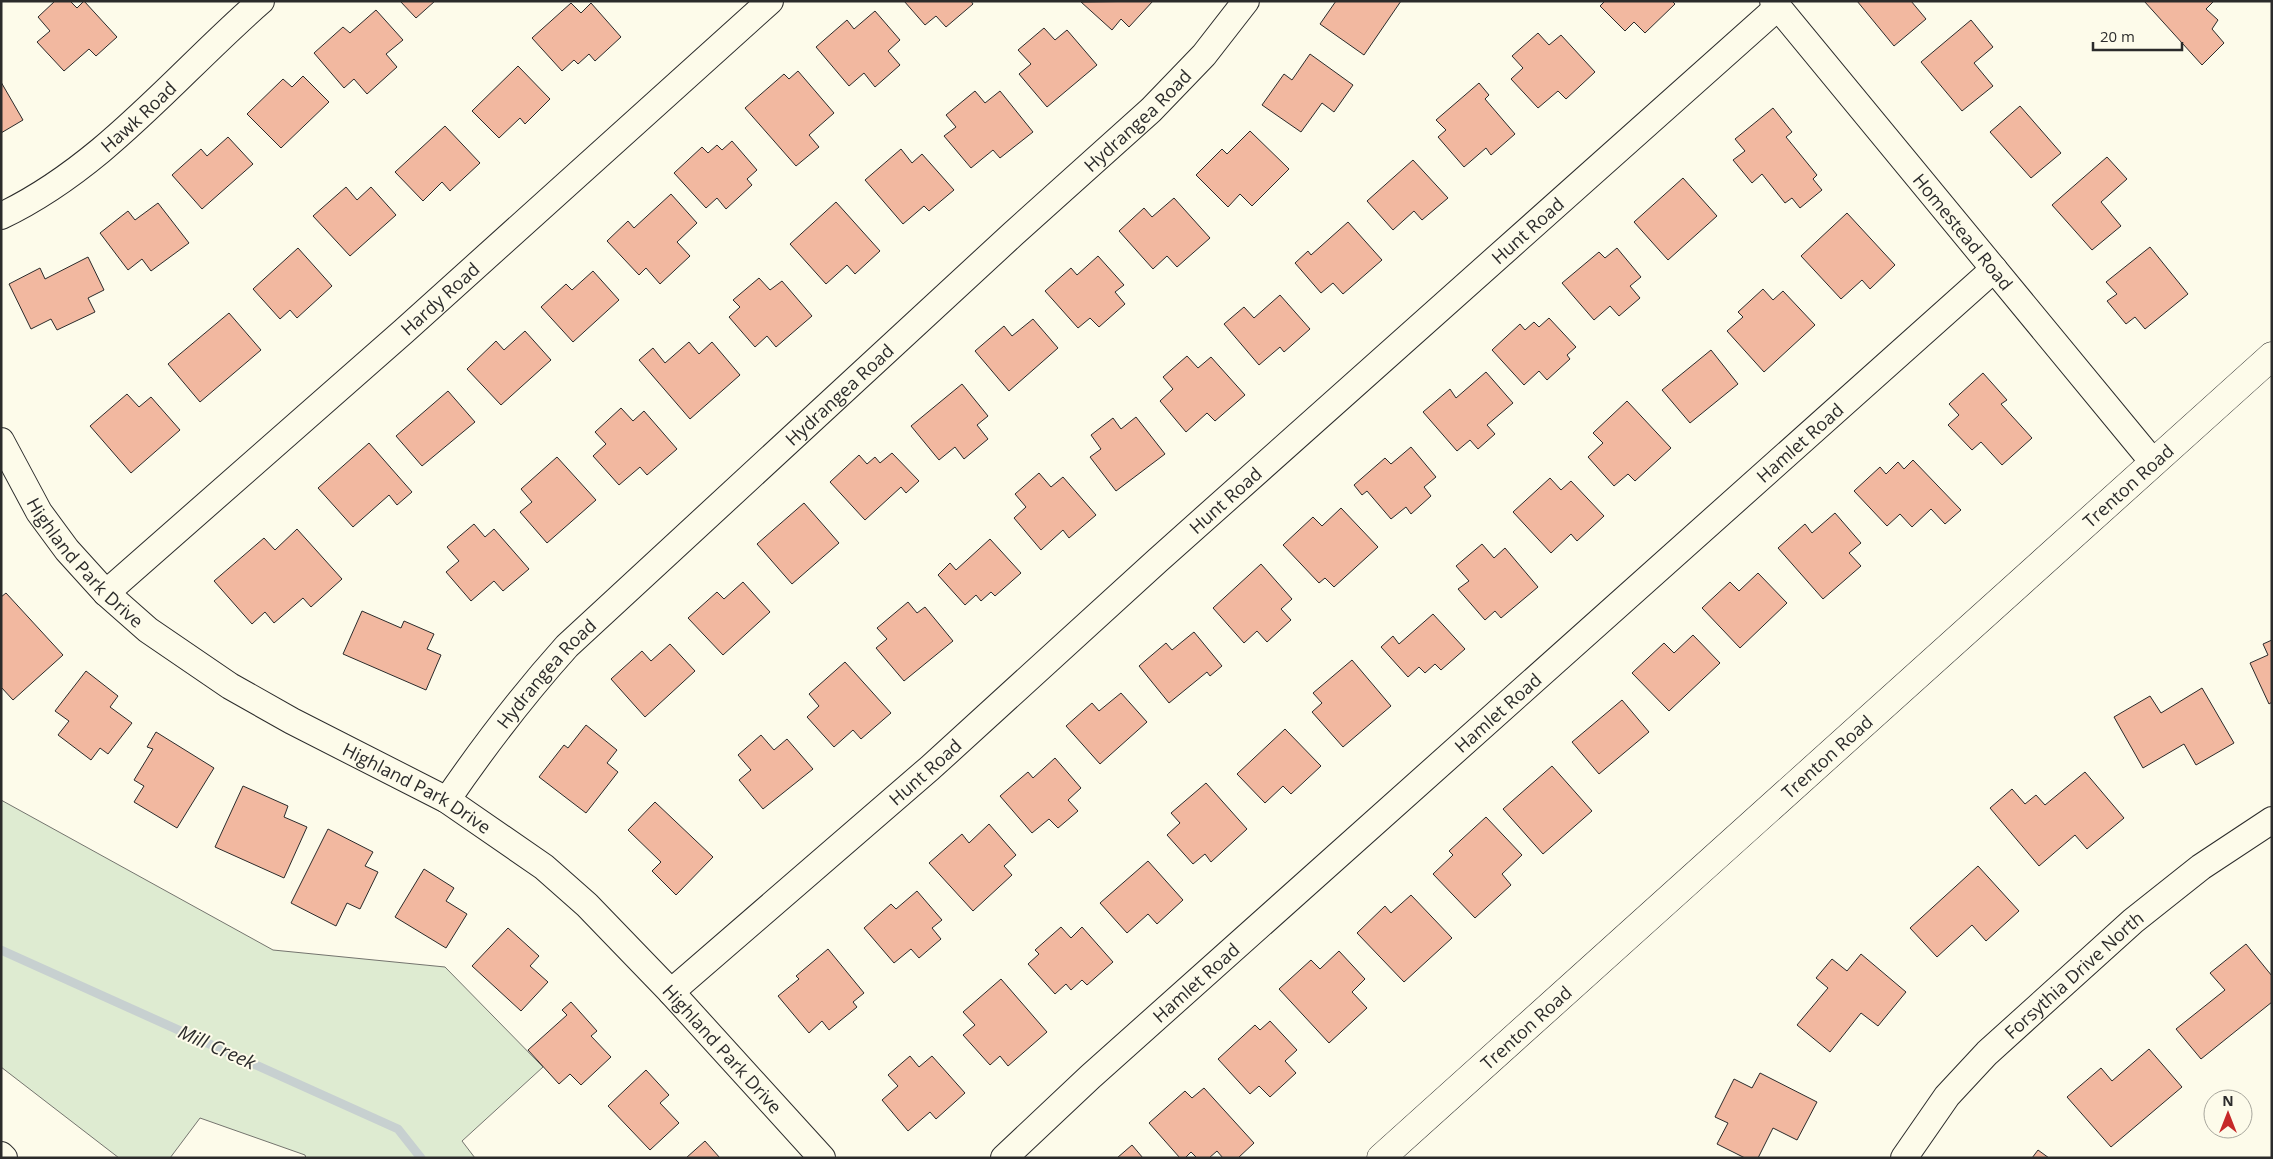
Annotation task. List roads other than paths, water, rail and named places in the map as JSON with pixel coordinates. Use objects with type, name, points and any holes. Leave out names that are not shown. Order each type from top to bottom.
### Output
[{"type":"main road","name":"Trenton Road","points":[[1381,1158],[2272,356]]},
{"type":"street","name":"Hawk Road","points":[[1,216],[70,174],[111,142],[262,1]]},
{"type":"street","name":"Hardy Road","points":[[106,592],[404,331],[770,1]]},
{"type":"street","name":"Hydrangea Road","points":[[447,800],[490,737],[567,646],[1006,240],[1151,110],[1204,55],[1246,1]]},
{"type":"street","name":"Homestead Road","points":[[1775,4],[2153,462]]},
{"type":"street","name":"Hunt Road","points":[[672,992],[930,768],[1775,4]]},
{"type":"street","name":"Hamlet Road","points":[[1004,1158],[1090,1077],[1994,269]]},
{"type":"street","name":"Highland Park Drive","points":[[1,441],[39,512],[67,550],[106,592],[148,630],[230,686],[292,721],[420,784],[447,800],[544,868],[587,905],[672,992],[822,1158]]},
{"type":"street","name":"Forsythia Drive North","points":[[1904,1158],[1947,1096],[1987,1053],[2133,921],[2201,868],[2272,820]]},
{"type":"street","points":[[1,1154],[4,1158]]},
{"type":"waterway","name":"Mill Creek","points":[[1,950],[398,1129],[421,1158]]}]
